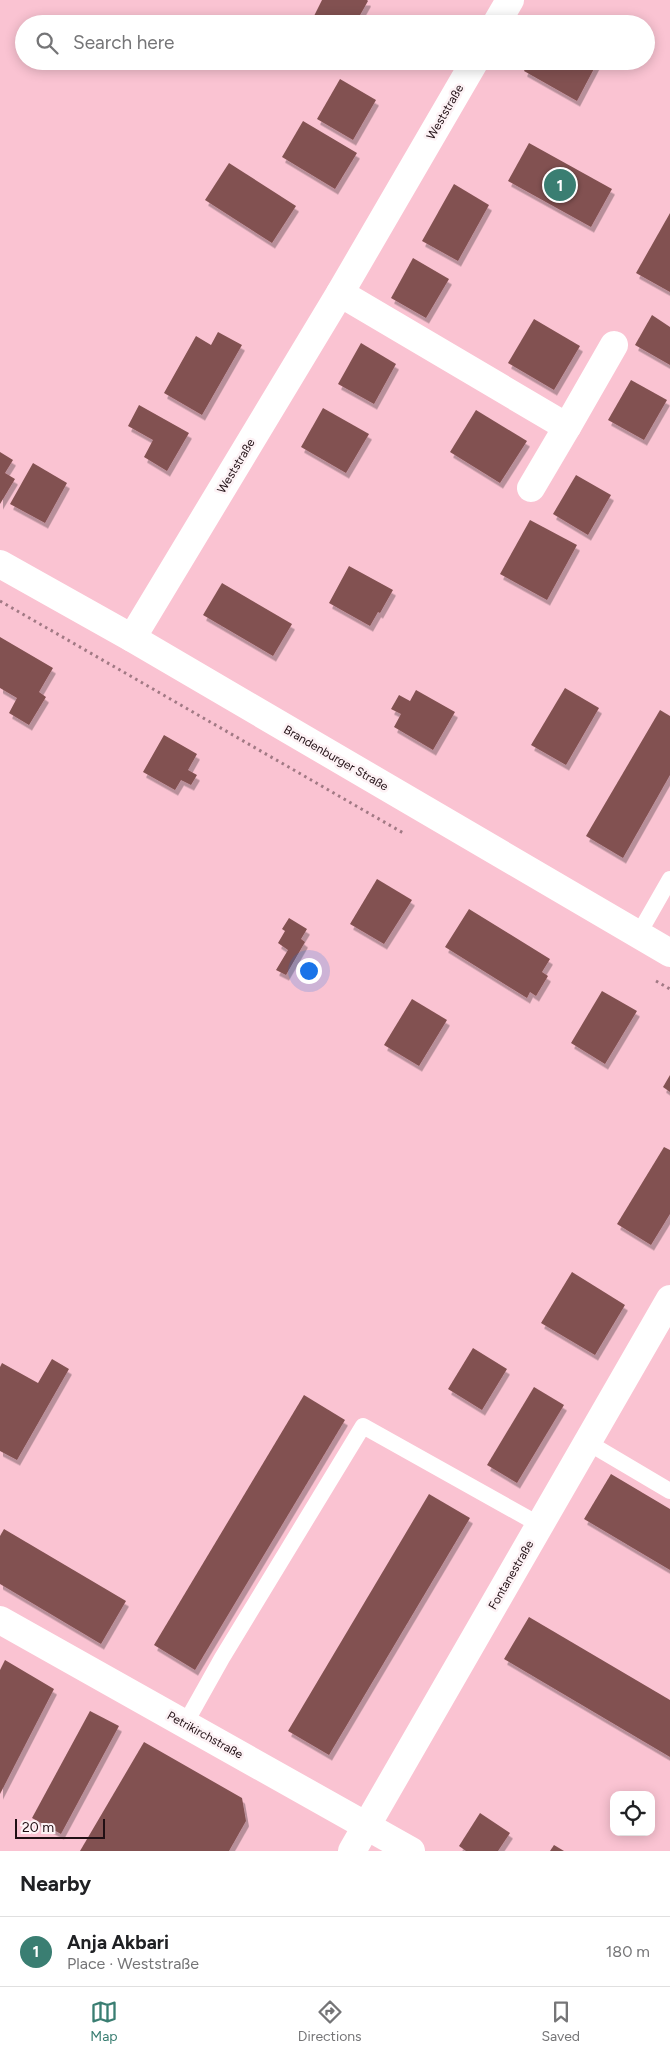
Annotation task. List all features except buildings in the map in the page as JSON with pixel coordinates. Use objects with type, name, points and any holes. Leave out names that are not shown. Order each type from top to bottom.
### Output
[{"type":"street","points":[[501,15],[510,0]]},
{"type":"street","name":"Weststraße","points":[[132,638],[340,293],[470,70]]},
{"type":"street","points":[[340,293],[567,427]]},
{"type":"street","points":[[531,488],[614,345]]},
{"type":"street","name":"Brandenburger Straße","points":[[0,564],[132,638],[670,953]]},
{"type":"street","name":"Fontanestraße","points":[[352,1851],[670,1299]]},
{"type":"street","name":"Petrikirchstraße","points":[[0,1620],[411,1851]]},
{"type":"lane","points":[[638,935],[670,879]]},
{"type":"lane","points":[[184,1724],[363,1426],[540,1525]]},
{"type":"lane","points":[[587,1442],[670,1491]]},
{"type":"path","points":[[0,601],[411,838]]},
{"type":"path","points":[[653,979],[670,989]]},
{"type":"place","name":"Anja Akbari","points":[[560,185]]}]
